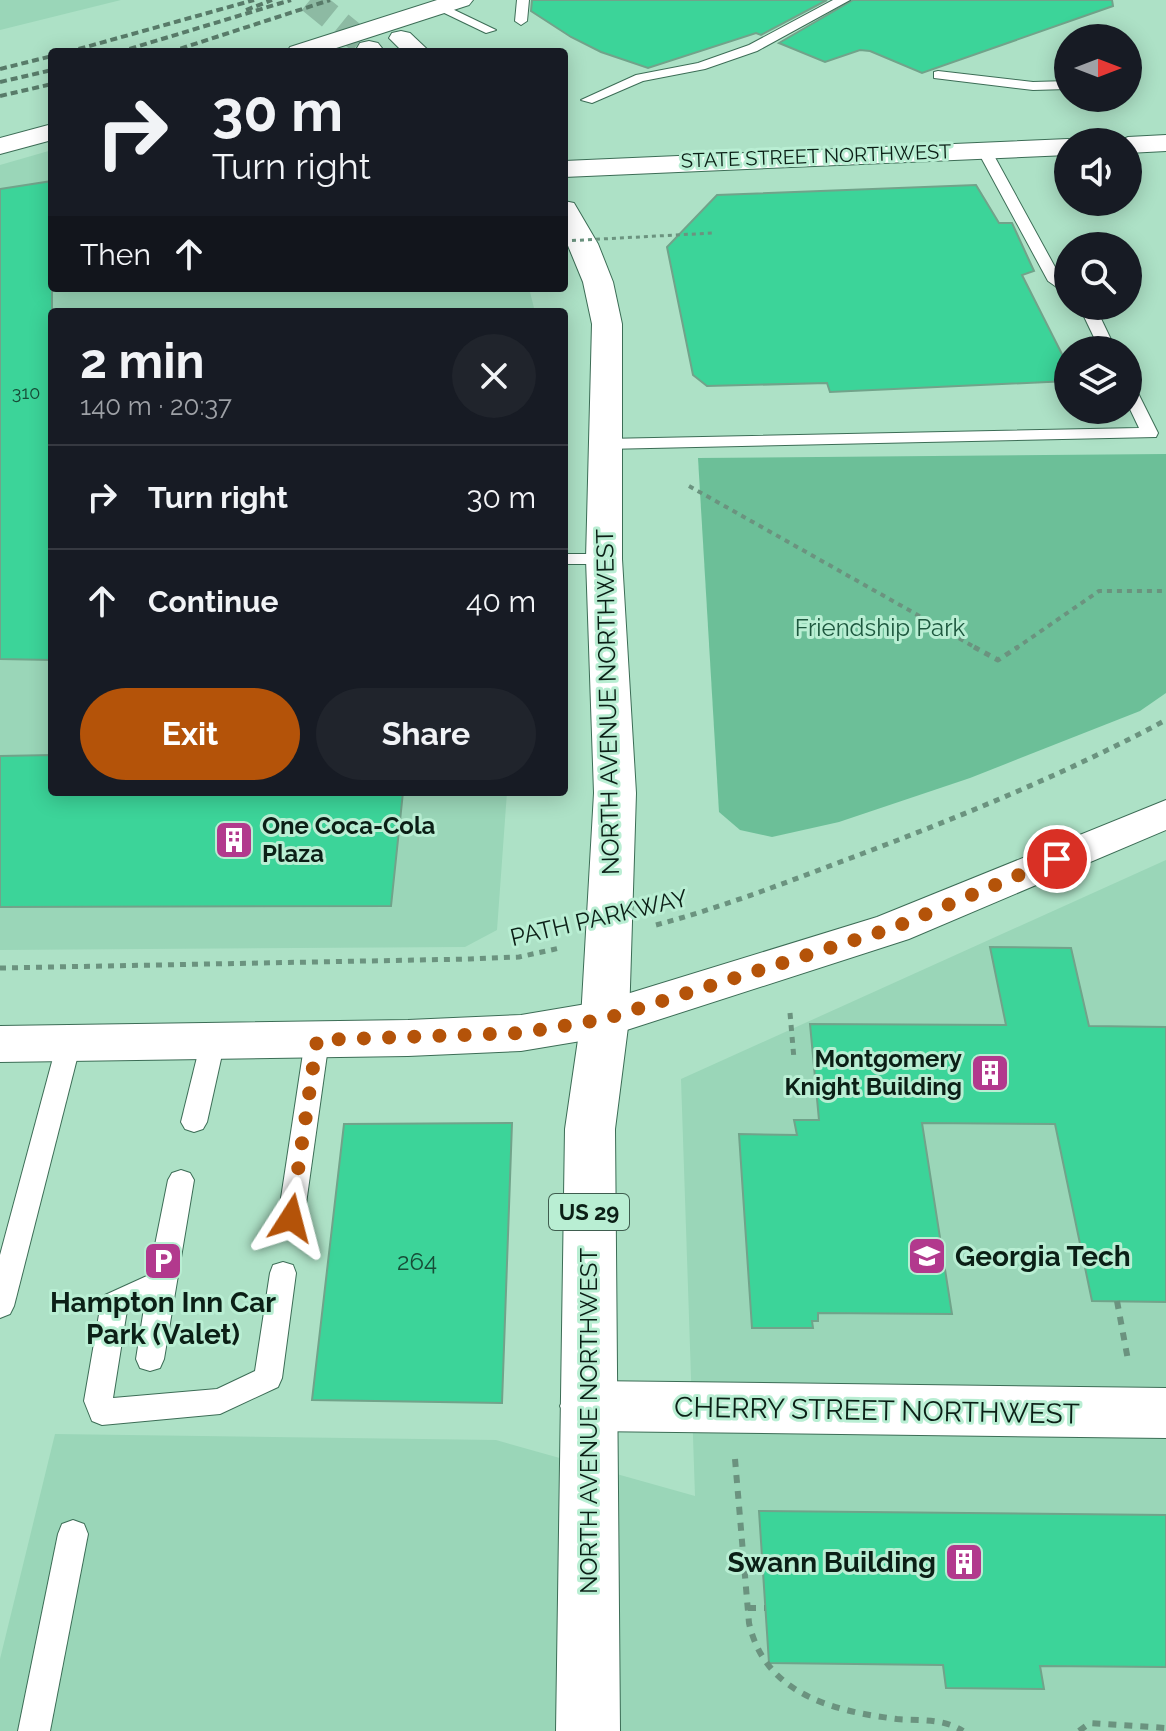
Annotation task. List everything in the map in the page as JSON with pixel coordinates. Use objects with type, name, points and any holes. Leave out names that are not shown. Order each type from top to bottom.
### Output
[{"type":"main road","points":[[312,48],[451,3]]},
{"type":"main road","points":[[0,146],[48,133]]},
{"type":"main road","name":"NORTH AVENUE NORTHWEST","points":[[568,216],[598,282],[607,324],[604,559],[606,655],[615,778],[611,937],[605,1019],[590,1129],[588,1731]]},
{"type":"main road","points":[[0,1044],[317,1040],[521,1033],[605,1019],[893,928],[1166,814]]},
{"type":"main road","name":"CHERRY STREET NORTHWEST","points":[[589,1406],[1166,1413]]},
{"type":"street","points":[[1142,144],[1166,143]]},
{"type":"street","name":"STATE STREET NORTHWEST","points":[[568,169],[1054,148]]},
{"type":"lane","points":[[521,21],[523,0]]},
{"type":"lane","points":[[587,100],[640,78],[701,66],[753,48],[829,5],[844,0]]},
{"type":"lane","points":[[451,3],[490,30],[480,33]]},
{"type":"lane","points":[[938,75],[1033,86],[1054,85]]},
{"type":"lane","points":[[984,150],[1054,279]]},
{"type":"lane","points":[[605,444],[1150,433],[1142,417]]},
{"type":"lane","points":[[568,559],[604,559]]},
{"type":"lane","points":[[291,1218],[317,1040]]},
{"type":"lane","points":[[194,1122],[213,1041]]},
{"type":"lane","points":[[0,1306],[69,1043]]},
{"type":"lane","points":[[150,1359],[181,1180]]},
{"type":"lane","points":[[161,1282],[115,1303],[98,1401],[102,1412],[220,1401],[268,1378],[283,1273]]},
{"type":"lane","points":[[34,1731],[73,1534]]},
{"type":"path","points":[[568,241],[713,233]]},
{"type":"path","points":[[689,486],[998,660],[1099,591],[1166,591]]},
{"type":"path","name":"PATH PARKWAY","points":[[0,968],[519,957],[713,910],[986,807],[1045,782],[1166,720]]},
{"type":"path","points":[[790,1013],[794,1059]]},
{"type":"path","points":[[1117,1301],[1128,1360]]},
{"type":"path","points":[[735,1459],[748,1608],[756,1649],[776,1677],[822,1704],[905,1720],[954,1723],[963,1731]]},
{"type":"path","points":[[748,1608],[765,1608]]},
{"type":"path","points":[[1079,1731],[1090,1723],[1166,1728]]},
{"type":"shaded area","points":[[0,0],[121,0],[0,30]]},
{"type":"shaded area","points":[[48,151],[48,292],[530,292],[534,308],[48,308],[48,796],[507,796],[497,930],[465,947],[0,950],[0,165]]},
{"type":"shaded area","name":"Georgia Tech","points":[[1166,860],[1166,1731],[0,1731],[0,1659],[55,1434],[496,1440],[695,1496],[681,1079]]},
{"type":"green space","name":"Friendship Park","points":[[1166,454],[1166,693],[1140,711],[970,778],[839,822],[772,837],[740,830],[719,812],[698,458]]},
{"type":"building","points":[[532,0],[827,0],[761,35],[756,33],[648,68],[601,52],[571,37],[531,11]]},
{"type":"building","points":[[853,0],[1112,0],[1113,6],[1054,24],[1054,27],[922,73],[870,51],[860,50],[825,62],[779,43]]},
{"type":"building","points":[[48,182],[48,292],[52,292],[52,308],[48,308],[48,660],[0,659],[0,189]]},
{"type":"building","points":[[976,185],[999,223],[1012,223],[1034,271],[1022,275],[1054,338],[1054,382],[830,392],[827,383],[707,386],[693,375],[667,247],[717,195]]},
{"type":"building","name":"One Coca-Cola Plaza","points":[[48,755],[48,796],[403,796],[391,906],[0,907],[0,756]]},
{"type":"building","points":[[990,947],[1071,948],[1089,1026],[1166,1027],[1166,1302],[1092,1301],[1055,1124],[922,1123],[952,1314],[818,1313],[818,1321],[812,1321],[813,1328],[752,1328],[739,1134],[797,1135],[794,1120],[819,1120],[810,1024],[1006,1025]]},
{"type":"building","points":[[512,1123],[502,1403],[312,1400],[344,1124]]},
{"type":"building","name":"Swann Building","points":[[759,1511],[1166,1515],[1166,1667],[1040,1666],[1044,1689],[946,1688],[943,1665],[769,1663]]},
{"type":"tunnel","points":[[310,0],[369,48]]},
{"type":"railway","points":[[82,48],[254,0]]},
{"type":"railway","points":[[246,10],[272,0]]},
{"type":"railway","points":[[132,48],[291,0]]},
{"type":"railway","points":[[182,48],[330,0]]},
{"type":"railway","points":[[0,69],[48,57]]},
{"type":"railway","points":[[0,82],[48,71]]},
{"type":"railway","points":[[0,96],[48,85]]},
{"type":"place","name":"One Coca-Cola Plaza","points":[[234,840]]},
{"type":"place","name":"Montgomery Knight Building","points":[[990,1073]]},
{"type":"place","name":"Georgia Tech","points":[[927,1256]]},
{"type":"place","name":"Hampton Inn Car Park (Valet)","points":[[163,1261]]},
{"type":"place","name":"Swann Building","points":[[964,1562]]},
{"type":"route","points":[[291,1218],[317,1040],[521,1033],[605,1019],[893,928],[1057,859]]}]
